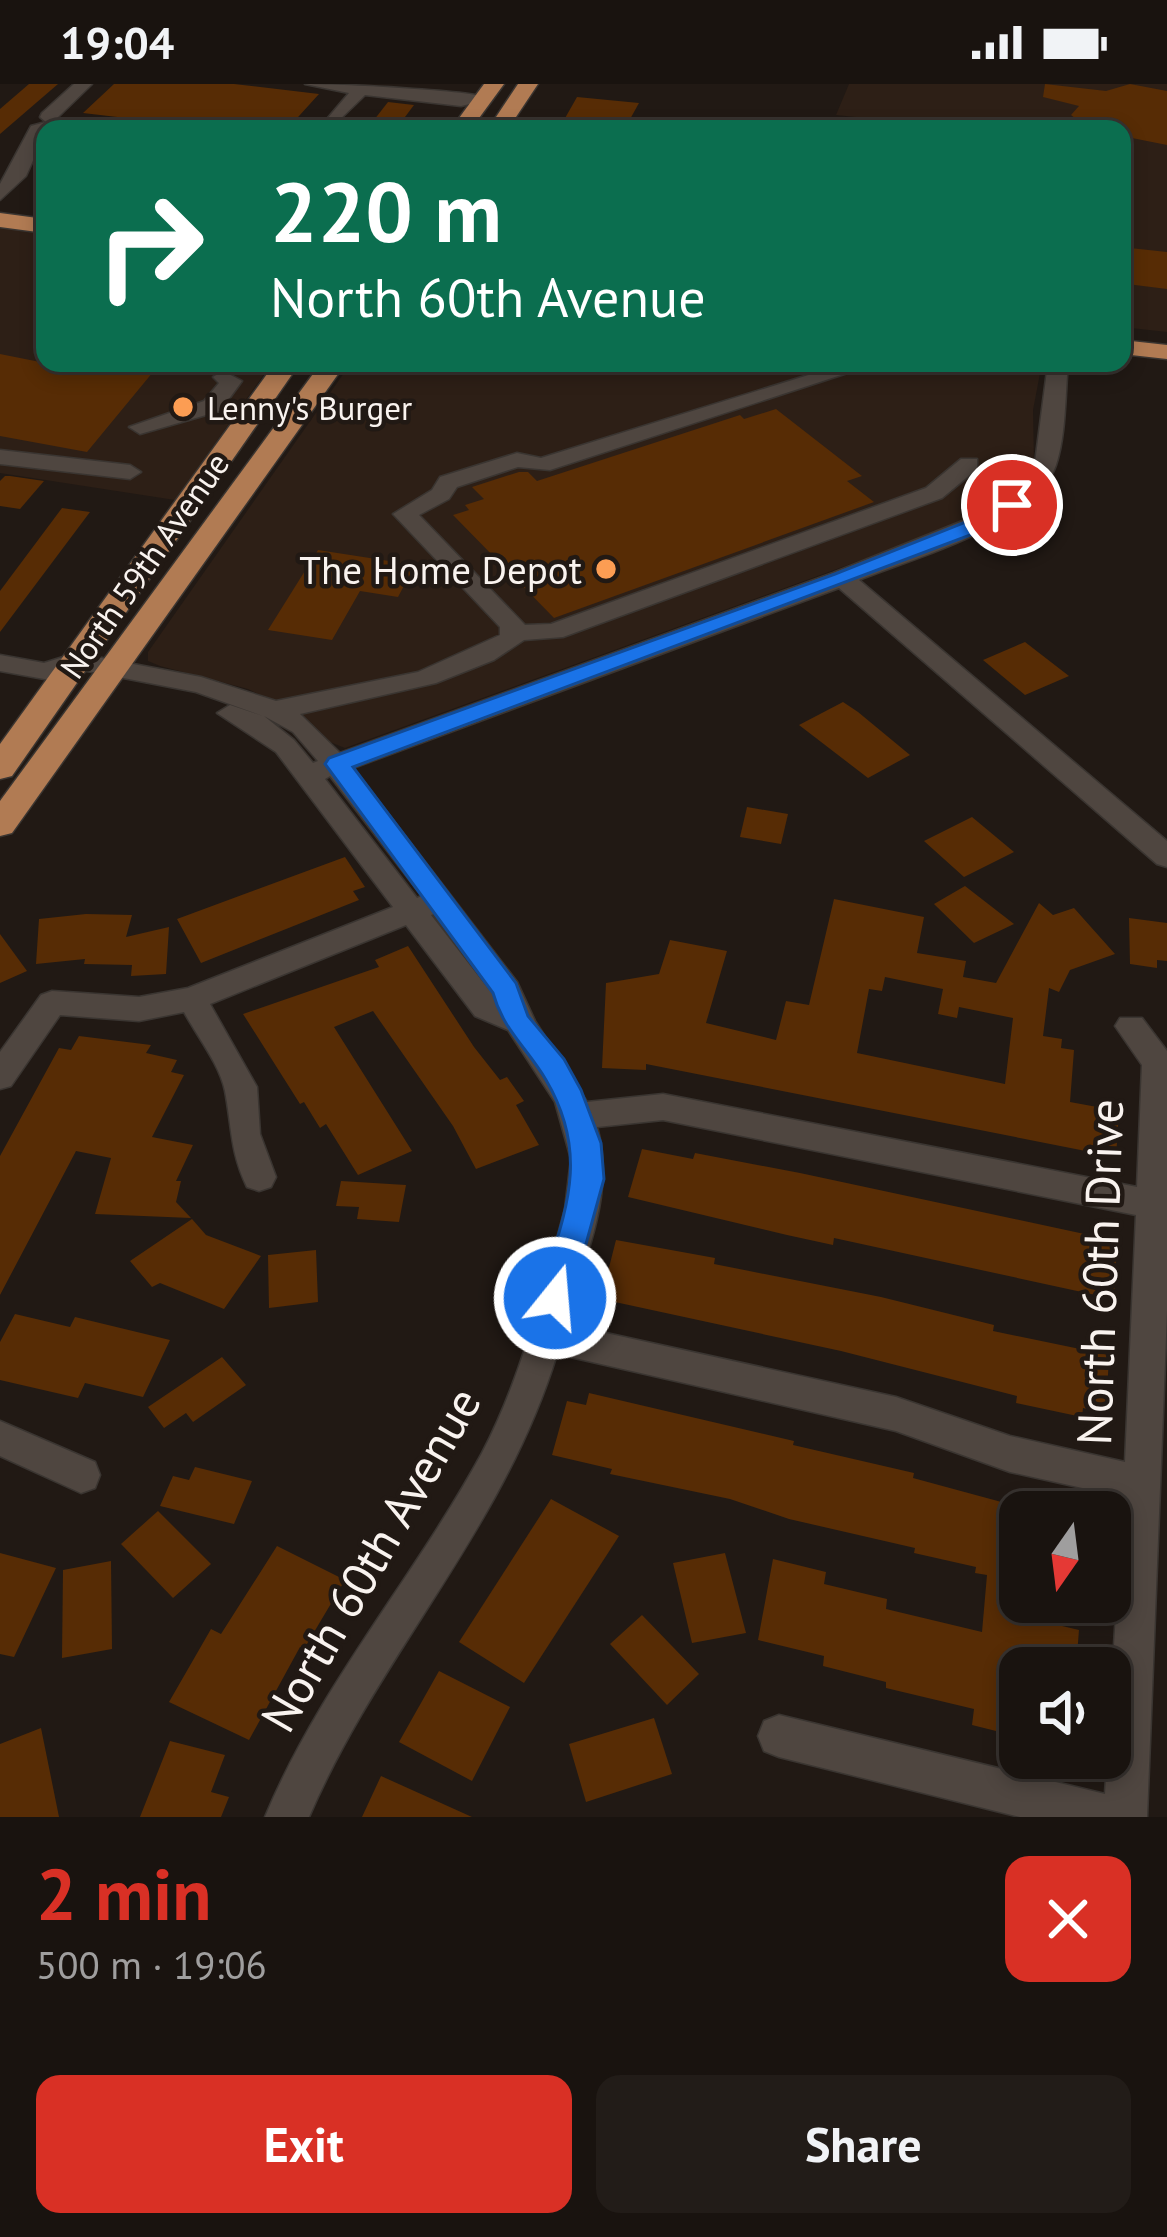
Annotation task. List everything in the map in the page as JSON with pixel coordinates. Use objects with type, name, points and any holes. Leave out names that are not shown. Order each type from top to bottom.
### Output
[{"type":"main road","points":[[504,120],[527,84]]},
{"type":"main road","points":[[467,120],[489,92]]},
{"type":"main road","points":[[0,199],[36,206]]},
{"type":"main road","points":[[0,220],[36,225]]},
{"type":"main road","points":[[1131,332],[1167,336]]},
{"type":"main road","points":[[1131,348],[1167,352]]},
{"type":"main road","name":"North 59th Avenue","points":[[0,767],[62,669],[281,372]]},
{"type":"main road","name":"North 59th Avenue","points":[[0,825],[328,372]]},
{"type":"street","points":[[53,120],[84,84]]},
{"type":"street","points":[[314,84],[461,101],[489,92]]},
{"type":"street","points":[[335,119],[361,89]]},
{"type":"street","points":[[0,199],[36,143]]},
{"type":"street","points":[[273,710],[343,699],[442,670],[512,639],[513,626],[405,514],[441,494],[478,493],[531,476],[542,465],[839,372]]},
{"type":"street","points":[[324,769],[973,527],[1012,505],[1036,484],[1050,450],[1057,372]]},
{"type":"street","points":[[144,418],[212,406],[231,381],[216,376]]},
{"type":"street","points":[[0,457],[130,472]]},
{"type":"street","points":[[512,633],[554,632],[934,493],[969,464]]},
{"type":"street","points":[[842,578],[1167,857]]},
{"type":"street","points":[[0,664],[217,689],[302,726],[324,769]]},
{"type":"street","points":[[110,675],[196,699],[254,722],[324,769]]},
{"type":"street","name":"North 60th Avenue","points":[[287,1817],[336,1711],[435,1566],[496,1463],[544,1335],[589,1179],[577,1116],[554,1067],[515,1020],[486,1008],[427,905],[324,769]]},
{"type":"street","points":[[0,1077],[52,1003],[139,1009],[192,999],[427,905]]},
{"type":"street","points":[[192,999],[241,1087],[244,1133],[259,1177]]},
{"type":"street","name":"North 60th Drive","points":[[1124,1817],[1143,1484],[1157,1063],[1131,1026]]},
{"type":"street","points":[[577,1116],[663,1106],[1155,1204]]},
{"type":"street","points":[[544,1335],[896,1414],[1010,1454],[1143,1484]]},
{"type":"street","points":[[0,1438],[81,1474]]},
{"type":"street","points":[[779,1736],[1108,1817]]},
{"type":"shaded area","points":[[849,84],[1167,84],[1167,332],[1131,328],[1131,120],[884,120],[836,115]]},
{"type":"shaded area","points":[[0,227],[36,232],[36,372],[266,372],[175,500],[0,473]]},
{"type":"shaded area","points":[[345,372],[1040,372],[1033,410],[1034,464],[1014,493],[977,518],[345,748],[330,742],[297,714],[248,689],[160,666],[148,661],[148,652]]},
{"type":"building","points":[[29,84],[58,84],[0,134],[0,109]]},
{"type":"building","points":[[114,84],[234,84],[319,94],[295,120],[143,120],[83,113]]},
{"type":"building","points":[[1045,84],[1106,91],[1130,84],[1167,91],[1167,145],[1131,138],[1131,120],[1077,120],[1071,115],[1079,106],[1043,97]]},
{"type":"building","points":[[577,97],[639,103],[630,120],[564,120]]},
{"type":"building","points":[[388,102],[414,105],[403,120],[374,120]]},
{"type":"building","points":[[1131,248],[1167,252],[1167,289],[1131,284]]},
{"type":"building","points":[[0,354],[36,361],[36,372],[153,372],[87,452],[0,436]]},
{"type":"building","name":"The Home Depot","points":[[776,409],[862,476],[847,481],[874,502],[554,618],[453,515],[484,499],[472,487],[519,472],[528,472],[537,481],[740,415],[744,419]]},
{"type":"building","points":[[5,476],[44,481],[20,509],[0,506],[0,481]]},
{"type":"building","points":[[62,508],[90,512],[0,632],[0,591]]},
{"type":"building","points":[[318,550],[415,565],[398,597],[360,591],[332,640],[268,630]]},
{"type":"building","points":[[1025,642],[1069,676],[1025,695],[983,660]]},
{"type":"building","points":[[843,702],[910,755],[868,778],[799,725]]},
{"type":"building","points":[[747,807],[788,814],[781,844],[740,837]]},
{"type":"building","points":[[972,817],[1014,852],[964,877],[924,841]]},
{"type":"building","points":[[345,857],[365,887],[353,891],[359,900],[201,963],[177,919]]},
{"type":"building","points":[[965,886],[1014,924],[974,943],[934,904]]},
{"type":"building","points":[[834,899],[924,917],[917,953],[966,961],[963,977],[996,983],[1039,903],[1053,915],[1074,908],[1115,954],[1070,970],[1059,992],[1049,988],[1043,1036],[1062,1039],[1061,1048],[1074,1050],[1070,1102],[1119,1111],[1116,1157],[646,1064],[646,1070],[602,1068],[606,983],[659,974],[670,940],[727,951],[706,1023],[776,1040],[786,1001],[809,1005]],"holes":[[[885,977],[943,989],[938,1014],[957,1018],[959,1007],[1013,1018],[1005,1084],[857,1053],[869,989],[882,991]]]},
{"type":"building","points":[[132,915],[126,937],[169,927],[166,974],[131,976],[132,965],[84,964],[85,959],[36,964],[39,919]]},
{"type":"building","points":[[1129,918],[1167,923],[1167,961],[1157,960],[1157,968],[1130,964]]},
{"type":"building","points":[[0,934],[27,971],[0,983]]},
{"type":"building","points":[[408,946],[474,1047],[500,1080],[507,1077],[524,1101],[516,1105],[539,1145],[476,1169],[453,1126],[373,1011],[334,1027],[412,1151],[358,1175],[326,1124],[320,1128],[304,1102],[300,1104],[243,1014],[379,967],[375,960]]},
{"type":"building","points":[[79,1036],[151,1045],[146,1053],[177,1060],[171,1072],[184,1075],[152,1137],[193,1145],[176,1181],[181,1181],[176,1202],[191,1218],[95,1214],[111,1158],[76,1151],[0,1295],[0,1156],[59,1048],[71,1050]]},
{"type":"building","points":[[642,1149],[693,1159],[695,1153],[800,1173],[1117,1241],[1114,1299],[834,1238],[833,1245],[628,1197]]},
{"type":"building","points":[[341,1181],[406,1185],[399,1222],[357,1219],[359,1207],[336,1206]]},
{"type":"building","points":[[192,1219],[206,1235],[261,1256],[224,1309],[160,1283],[152,1287],[130,1261]]},
{"type":"building","points":[[616,1240],[715,1258],[714,1264],[881,1297],[994,1325],[993,1331],[1109,1355],[1106,1414],[1083,1408],[1082,1417],[1016,1403],[1017,1396],[841,1351],[601,1299]]},
{"type":"building","points":[[316,1250],[318,1302],[269,1308],[268,1255]]},
{"type":"building","points":[[15,1314],[70,1327],[75,1317],[170,1340],[143,1397],[85,1383],[78,1398],[0,1380],[0,1342]]},
{"type":"building","points":[[222,1357],[246,1385],[193,1422],[186,1413],[164,1428],[148,1407]]},
{"type":"building","points":[[589,1393],[794,1441],[793,1445],[914,1473],[913,1478],[999,1501],[999,1623],[1050,1623],[1079,1630],[1078,1647],[999,1647],[999,1732],[972,1725],[974,1709],[886,1688],[886,1682],[823,1666],[824,1656],[758,1640],[773,1559],[826,1572],[824,1584],[887,1599],[886,1609],[982,1632],[987,1575],[975,1573],[976,1567],[914,1553],[915,1548],[789,1519],[730,1499],[610,1474],[612,1469],[552,1455],[567,1401],[586,1405]]},
{"type":"building","points":[[195,1467],[252,1481],[234,1524],[160,1506],[173,1476],[189,1480]]},
{"type":"building","points":[[551,1499],[619,1536],[524,1683],[459,1642]]},
{"type":"building","points":[[158,1511],[211,1564],[173,1598],[121,1544]]},
{"type":"building","points":[[277,1546],[345,1580],[304,1649],[300,1647],[249,1740],[169,1702],[211,1629],[221,1634]]},
{"type":"building","points":[[0,1553],[56,1568],[14,1657],[0,1654]]},
{"type":"building","points":[[725,1553],[746,1633],[692,1643],[673,1563]]},
{"type":"building","points":[[111,1561],[112,1649],[62,1658],[63,1570]]},
{"type":"building","points":[[642,1615],[699,1674],[667,1705],[610,1644]]},
{"type":"building","points":[[439,1671],[510,1707],[472,1781],[399,1742]]},
{"type":"building","points":[[654,1718],[672,1774],[586,1802],[569,1744]]},
{"type":"building","points":[[41,1728],[59,1817],[0,1817],[0,1744]]},
{"type":"building","points":[[170,1741],[225,1755],[211,1792],[229,1797],[221,1817],[140,1817]]},
{"type":"building","points":[[381,1776],[472,1817],[362,1817]]},
{"type":"place","name":"Lenny's Burger","points":[[183,407]]},
{"type":"place","name":"The Home Depot","points":[[606,569]]},
{"type":"route","points":[[555,1298],[589,1179],[586,1143],[571,1098],[554,1067],[515,1020],[506,990],[338,764],[842,578],[973,527],[1012,505]]}]
